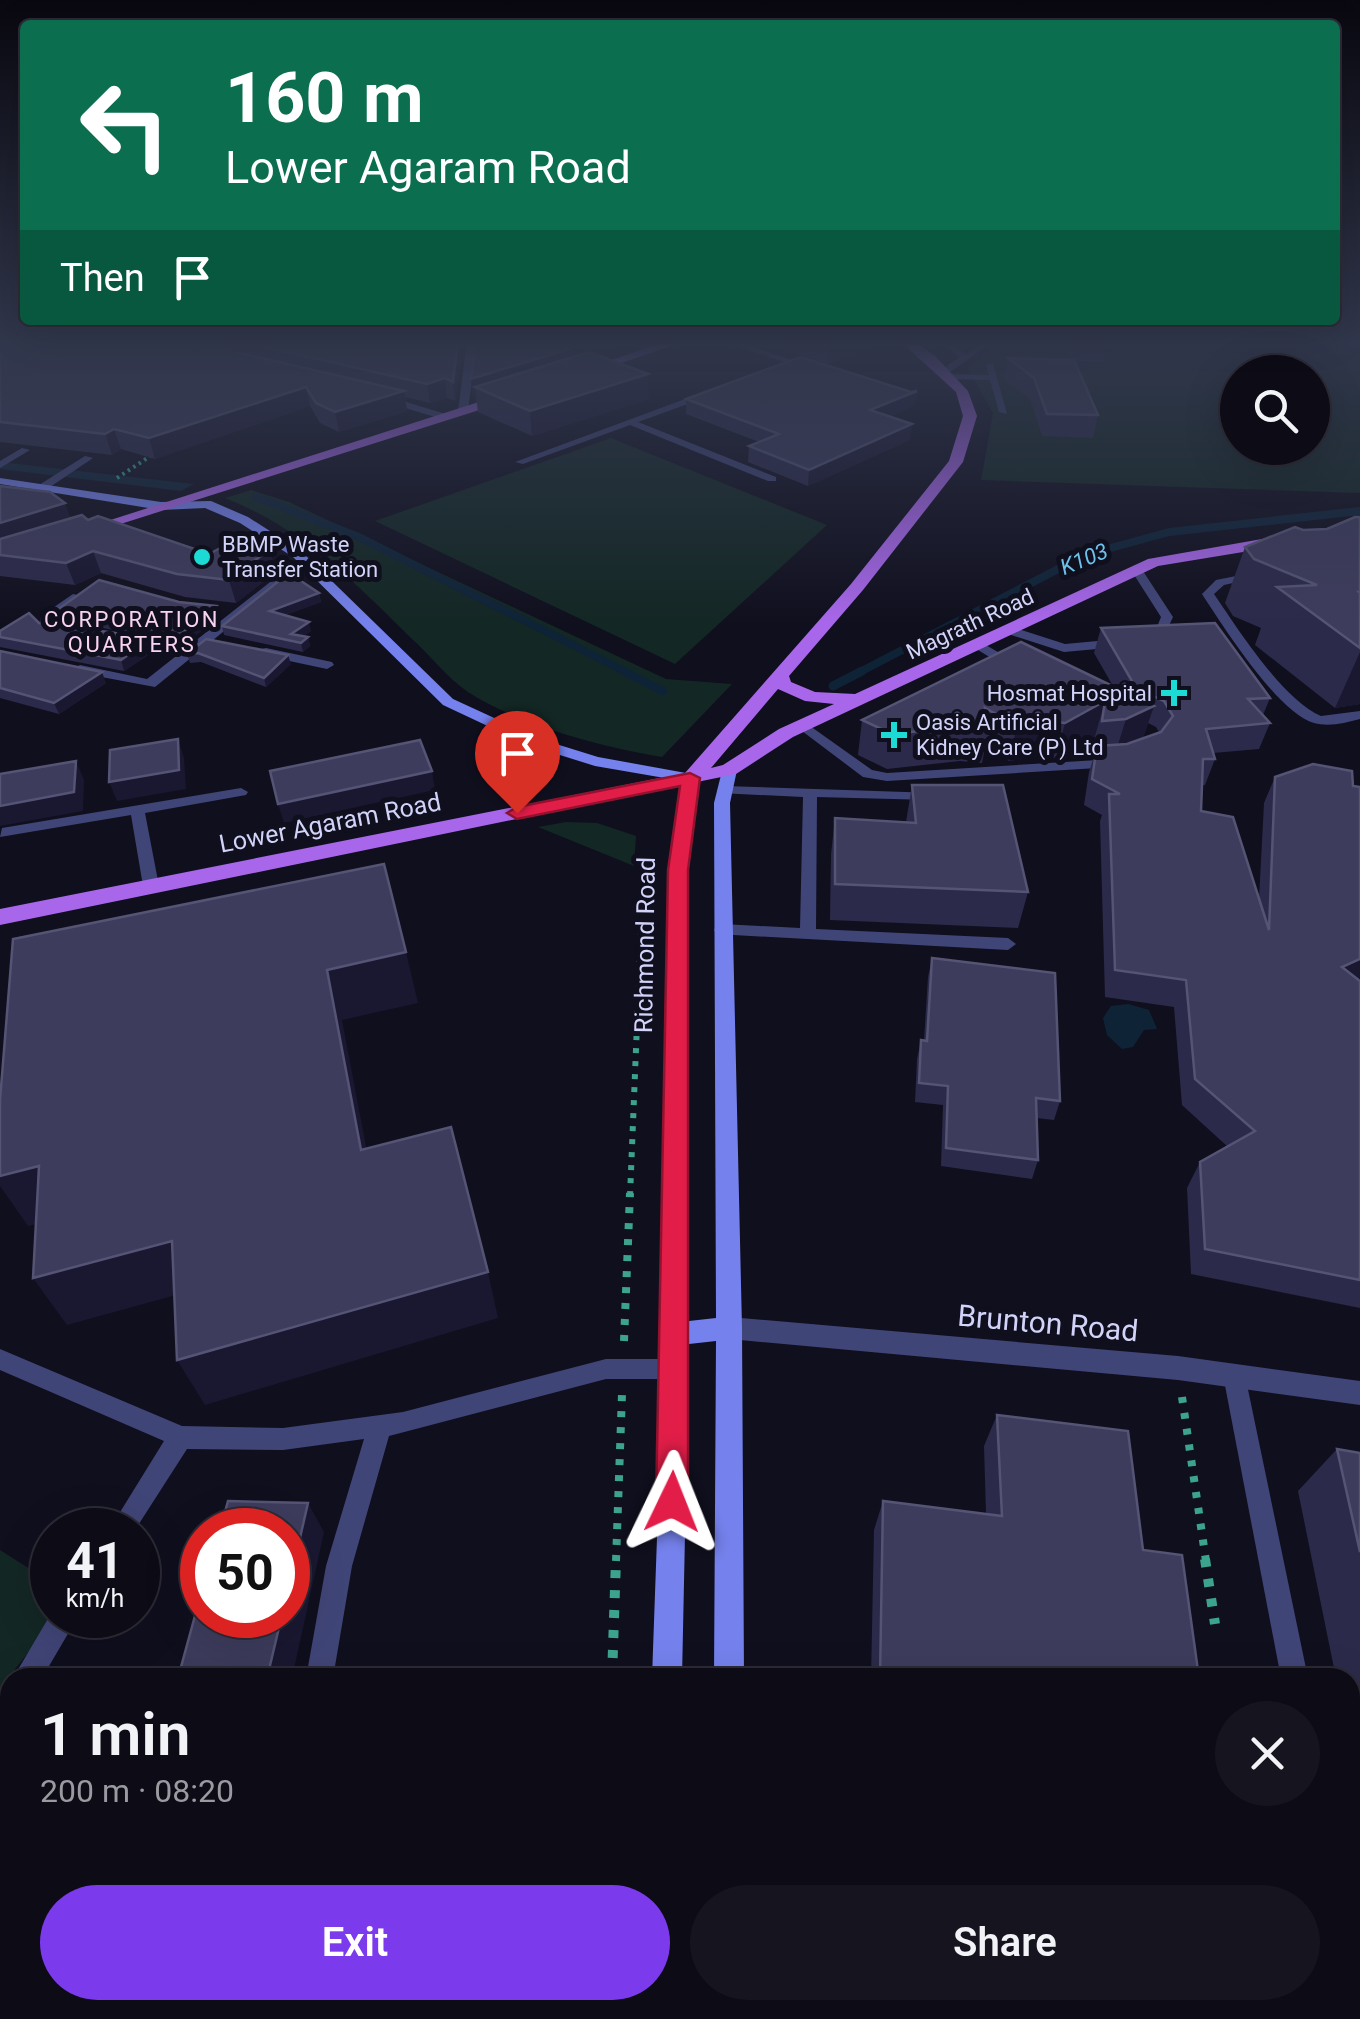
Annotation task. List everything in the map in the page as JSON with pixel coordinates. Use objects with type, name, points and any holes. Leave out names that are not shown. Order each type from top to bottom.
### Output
[{"type":"main road","points":[[60,538],[92,517],[192,500],[389,435]]},
{"type":"main road","points":[[97,495],[192,500],[244,520],[303,560],[448,702],[534,742],[580,756],[690,778],[858,588],[956,462],[964,435]]},
{"type":"main road","points":[[0,481],[50,485],[161,506]]},
{"type":"main road","points":[[50,485],[92,517]]},
{"type":"main road","name":"Magrath Road","points":[[726,780],[802,725],[1154,562],[1248,544],[1306,538]]},
{"type":"main road","points":[[780,676],[783,685],[812,697],[831,701],[867,698]]},
{"type":"main road","name":"Lower Agaram Road","points":[[0,918],[690,778],[726,780]]},
{"type":"main road","name":"Richmond Road","points":[[666,1668],[676,1369],[678,870],[690,778]]},
{"type":"main road","points":[[726,780],[722,930],[729,1328],[729,1668]]},
{"type":"main road","points":[[676,1334],[729,1328]]},
{"type":"street","points":[[54,664],[150,684],[303,560]]},
{"type":"street","points":[[86,591],[46,620],[44,626],[49,632],[87,633]]},
{"type":"street","points":[[221,609],[240,611]]},
{"type":"street","points":[[205,639],[223,642]]},
{"type":"street","points":[[258,650],[327,665]]},
{"type":"street","name":"Brunton Road","points":[[729,1328],[1234,1375],[1360,1393]]},
{"type":"lane","points":[[520,462],[594,435]]},
{"type":"lane","points":[[663,435],[772,479]]},
{"type":"lane","points":[[4,462],[25,450]]},
{"type":"lane","points":[[50,485],[88,458]]},
{"type":"lane","points":[[1248,544],[1262,560]]},
{"type":"lane","points":[[1009,630],[1064,648],[1148,641],[1162,629],[1167,616],[1136,570]]},
{"type":"lane","points":[[1273,572],[1220,582],[1208,594],[1230,628],[1306,715],[1329,721],[1360,715]]},
{"type":"lane","points":[[978,644],[1002,668],[1027,672]]},
{"type":"lane","points":[[802,725],[868,774],[888,777],[1068,768],[1118,762],[1132,756]]},
{"type":"lane","points":[[834,746],[858,740]]},
{"type":"lane","points":[[726,780],[810,793],[940,796]]},
{"type":"lane","points":[[2,834],[241,792]]},
{"type":"lane","points":[[808,931],[810,793]]},
{"type":"lane","points":[[137,810],[151,886]]},
{"type":"lane","points":[[722,930],[808,931],[1008,944]]},
{"type":"lane","points":[[0,1359],[181,1437],[283,1438],[380,1426],[606,1369],[676,1369]]},
{"type":"lane","points":[[1234,1375],[1237,1406],[1293,1668]]},
{"type":"lane","points":[[321,1668],[339,1566],[380,1426]]},
{"type":"lane","points":[[135,1508],[181,1437]]},
{"type":"lane","points":[[32,1668],[51,1638]]},
{"type":"path","points":[[122,474],[154,454]]},
{"type":"path","points":[[612,1668],[644,866]]},
{"type":"path","points":[[1183,1410],[1215,1624]]},
{"type":"green space","points":[[989,435],[1220,435],[1220,465],[1330,465],[1330,435],[1360,435],[1360,493],[981,480]]},
{"type":"green space","points":[[611,438],[827,525],[675,664],[375,521]]},
{"type":"green space","points":[[251,490],[289,502],[666,679],[732,684],[662,757],[588,741],[511,715],[460,686],[326,558],[279,525],[225,498]]},
{"type":"green space","points":[[566,822],[597,823],[636,836],[634,866],[538,827]]},
{"type":"green space","points":[[0,1550],[30,1569],[30,1638],[40,1638],[16,1668],[0,1668]]},
{"type":"water","points":[[0,462],[194,484],[181,491],[0,469]]},
{"type":"water","points":[[1128,1004],[1149,1010],[1157,1029],[1144,1030],[1133,1047],[1122,1049],[1107,1035],[1103,1018],[1111,1006]]},
{"type":"building","points":[[776,435],[887,435],[809,470],[749,446]]},
{"type":"building","points":[[0,486],[50,492],[65,503],[0,523]]},
{"type":"building","points":[[82,515],[88,520],[98,516],[209,554],[247,534],[270,549],[229,580],[177,574],[93,551],[66,563],[0,555],[0,539]]},
{"type":"building","points":[[1360,517],[1360,648],[1277,587],[1317,585],[1254,559],[1245,547],[1295,527],[1327,529]]},
{"type":"building","points":[[289,573],[319,593],[270,611],[309,622],[291,634],[308,637],[301,643],[222,626]]},
{"type":"building","points":[[99,580],[179,602],[216,606],[165,647],[147,642],[121,660],[0,637],[0,631],[29,613],[39,623],[139,636],[137,624],[57,610]]},
{"type":"building","points":[[1215,623],[1270,698],[1248,699],[1270,723],[1206,729],[1215,759],[1203,759],[1201,811],[1233,817],[1269,930],[1275,777],[1313,764],[1352,771],[1353,786],[1360,787],[1360,959],[1342,967],[1360,981],[1360,1280],[1205,1249],[1200,1162],[1255,1131],[1195,1079],[1186,980],[1115,970],[1109,794],[1120,794],[1092,779],[1097,746],[1127,744],[1161,732],[1173,716],[1164,701],[1136,688],[1101,628]]},
{"type":"building","points":[[206,639],[288,655],[264,678],[198,653],[187,654]]},
{"type":"building","points":[[1021,642],[1154,706],[1126,719],[1102,721],[1105,701],[1065,723],[1046,721],[1017,726],[985,708],[989,728],[967,726],[892,734],[862,720]]},
{"type":"building","points":[[0,651],[102,672],[54,703],[0,688]]},
{"type":"building","points":[[178,739],[179,770],[109,782],[110,750]]},
{"type":"building","points":[[420,740],[432,771],[278,804],[270,771]]},
{"type":"building","points":[[76,761],[74,792],[0,806],[0,774]]},
{"type":"building","points":[[912,785],[1003,785],[1028,892],[835,884],[835,818],[916,823]]},
{"type":"building","points":[[384,864],[406,952],[327,970],[361,1150],[451,1127],[488,1272],[177,1360],[172,1241],[33,1278],[39,1166],[0,1176],[0,1100],[13,939]]},
{"type":"building","points":[[932,958],[1055,973],[1060,1101],[1036,1098],[1038,1160],[946,1148],[948,1086],[919,1083],[921,1040],[927,1041]]},
{"type":"building","points":[[997,1415],[1128,1431],[1143,1550],[1182,1555],[1198,1668],[880,1668],[883,1501],[1002,1516]]},
{"type":"building","points":[[1337,1449],[1360,1453],[1360,1552]]},
{"type":"building","points":[[228,1501],[308,1503],[307,1508],[226,1508]]},
{"type":"building","points":[[189,1638],[277,1638],[269,1668],[181,1668]]},
{"type":"waterway","name":"K103","points":[[256,497],[359,537],[628,673]]},
{"type":"waterway","name":"K103","points":[[858,673],[1085,555],[1169,532],[1360,511]]},
{"type":"waterway","name":"K103","points":[[623,671],[663,691]]},
{"type":"waterway","name":"K103","points":[[833,686],[862,671]]},
{"type":"place","name":"BBMP Waste Transfer Station","points":[[202,557]]},
{"type":"place","name":"Hosmat Hospital","points":[[1174,693]]},
{"type":"place","name":"Oasis Artificial Kidney Care (P) Ltd","points":[[894,735]]},
{"type":"district","name":"CORPORATION QUARTERS","points":[[132,632]]},
{"type":"route","points":[[517,813],[690,778],[678,870],[672,1502]]}]
